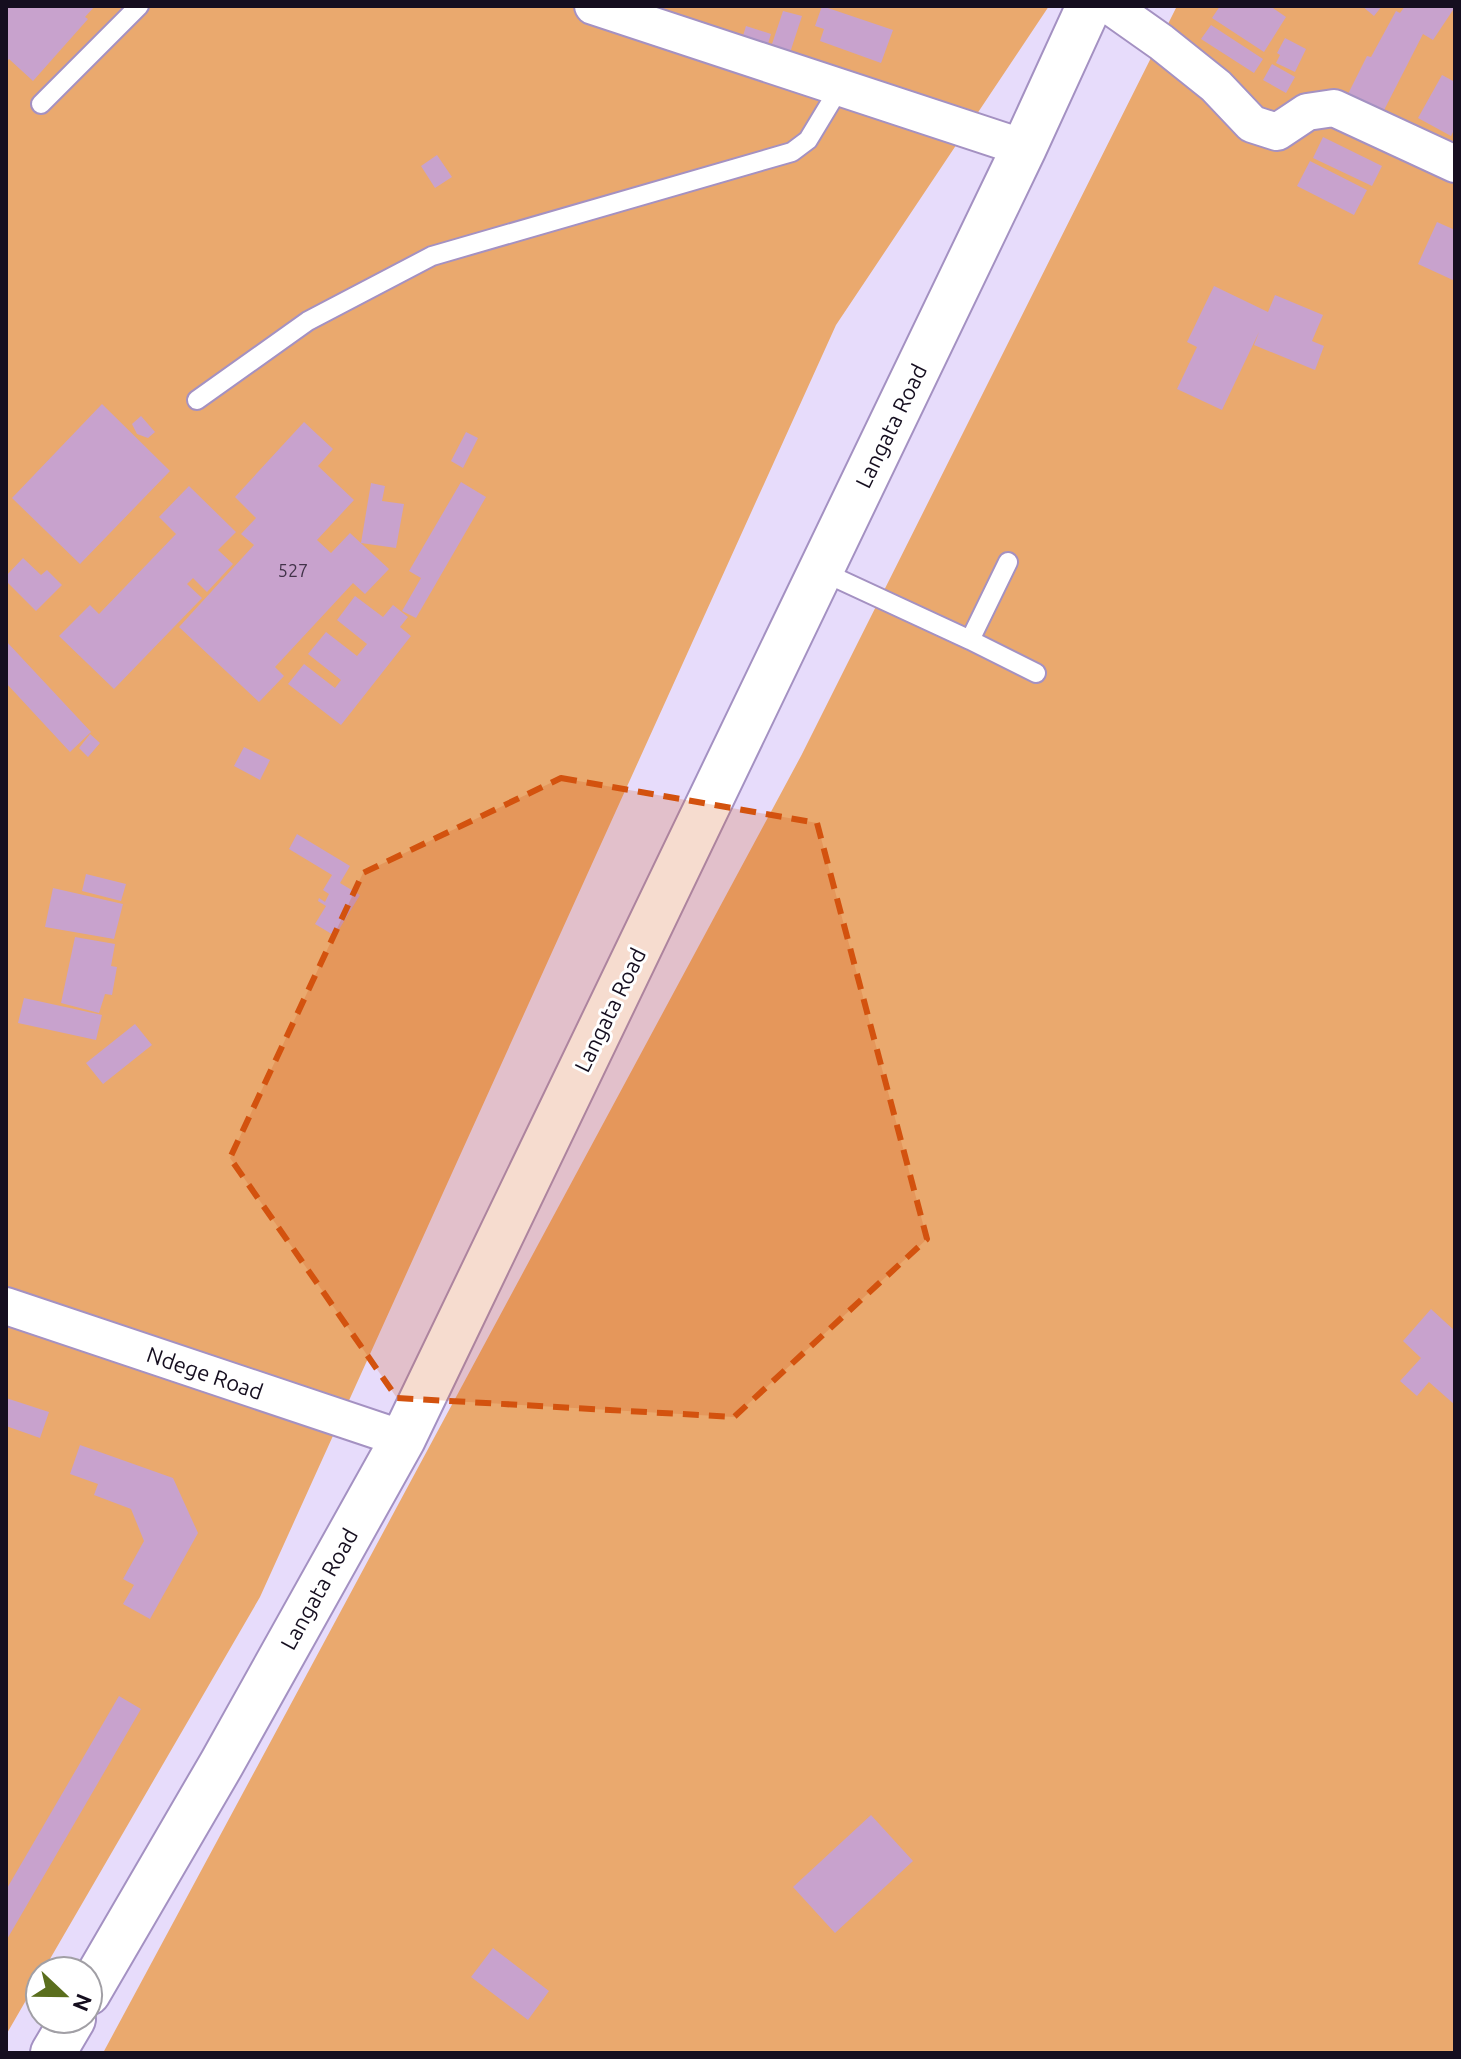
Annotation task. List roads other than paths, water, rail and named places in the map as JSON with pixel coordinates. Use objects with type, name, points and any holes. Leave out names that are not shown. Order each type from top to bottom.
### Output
[{"type":"main road","name":"Langata Road","points":[[104,1966],[222,1763],[403,1439],[1024,148],[1089,6]]},
{"type":"main road","points":[[53,2053],[64,2035]]},
{"type":"street","points":[[593,6],[1024,148]]},
{"type":"street","points":[[1110,6],[1205,77],[1252,124],[1277,132],[1307,112],[1334,108],[1455,164]]},
{"type":"street","name":"Ndege Road","points":[[6,1306],[403,1439]]},
{"type":"lane","points":[[41,104],[139,6]]},
{"type":"lane","points":[[197,400],[308,321],[432,256],[792,152],[808,140],[840,87]]},
{"type":"lane","points":[[970,640],[1008,562]]},
{"type":"lane","points":[[821,571],[1036,673]]}]
